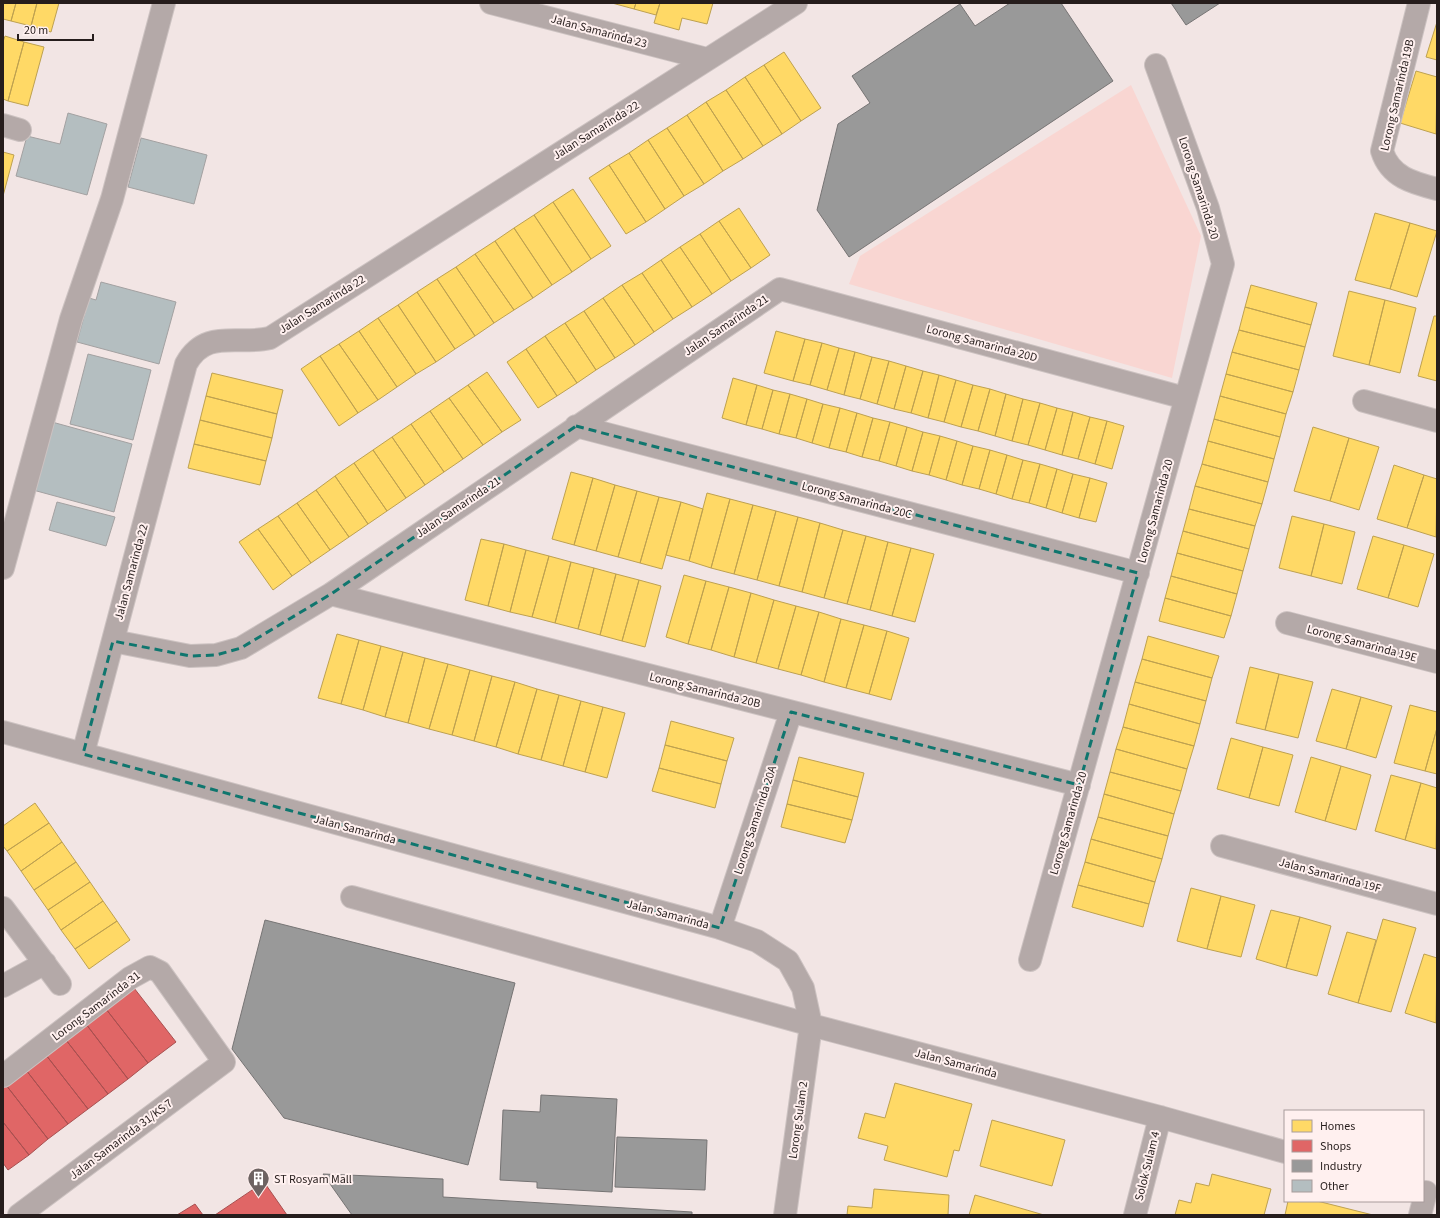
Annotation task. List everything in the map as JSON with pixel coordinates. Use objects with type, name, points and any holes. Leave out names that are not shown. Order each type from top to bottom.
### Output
[{"type":"street","points":[[3,568],[71,319],[112,199],[164,3]]},
{"type":"street","name":"Jalan Samarinda 23","points":[[491,3],[707,59]]},
{"type":"street","name":"Jalan Samarinda 22","points":[[83,754],[186,364],[192,352],[211,341],[256,341],[270,338],[796,3]]},
{"type":"street","name":"Lorong Samarinda 19B","points":[[1419,3],[1382,151],[1386,163],[1402,178],[1432,188]]},
{"type":"street","name":"Lorong Samarinda 20","points":[[1030,960],[1223,264],[1208,208],[1156,65]]},
{"type":"street","name":"Jalan Samarinda 21","points":[[113,641],[190,656],[216,655],[241,648],[331,594],[576,426],[780,289]]},
{"type":"street","name":"Lorong Samarinda 20D","points":[[780,289],[1185,398]]},
{"type":"street","points":[[1364,401],[1437,421]]},
{"type":"street","name":"Lorong Samarinda 20C","points":[[576,426],[1138,573]]},
{"type":"street","name":"Lorong Samarinda 20B","points":[[331,594],[1079,785]]},
{"type":"street","name":"Lorong Samarinda 19E","points":[[1287,623],[1437,662]]},
{"type":"street","name":"Lorong Samarinda 20A","points":[[720,928],[791,712]]},
{"type":"street","name":"Jalan Samarinda","points":[[3,732],[720,928],[757,942],[788,961],[803,988],[811,1025],[1160,1117],[1284,1152]]},
{"type":"street","name":"Jalan Samarinda 19F","points":[[1222,846],[1437,904]]},
{"type":"street","points":[[352,897],[811,1025]]},
{"type":"street","points":[[3,908],[60,984]]},
{"type":"street","points":[[3,986],[44,963]]},
{"type":"street","name":"Lorong Samarinda 31","points":[[3,1076],[130,978],[150,967],[160,972],[224,1062]]},
{"type":"street","name":"Lorong Sulam 2","points":[[785,1215],[811,1025]]},
{"type":"street","name":"Jalan Samarinda 31/KS 7","points":[[18,1215],[224,1062]]},
{"type":"street","name":"Solok Sulam 4","points":[[1135,1215],[1160,1117]]},
{"type":"street","points":[[1420,1215],[1429,1193]]},
{"type":"highlighted area","points":[[576,426],[1138,573],[1079,785],[791,712],[720,928],[83,754],[113,641],[190,656],[216,655],[241,648],[331,594]]},
{"type":"shaded area","points":[[1131,85],[1201,236],[1172,378],[849,284],[860,256]]},
{"type":"building: Homes","points":[[3,3],[16,3],[11,21],[3,19]]},
{"type":"building: Homes","points":[[16,3],[37,3],[31,26],[11,21]]},
{"type":"building: Homes","points":[[37,3],[59,3],[51,32],[31,26]]},
{"type":"building: Homes","points":[[612,3],[636,3],[634,9]]},
{"type":"building: Homes","points":[[636,3],[660,3],[656,15],[634,9]]},
{"type":"building: Homes","points":[[660,3],[713,3],[707,24],[682,18],[679,30],[654,23]]},
{"type":"building: Homes","points":[[1437,22],[1437,60],[1426,57]]},
{"type":"building: Homes","points":[[5,36],[24,42],[8,101],[3,99],[3,42]]},
{"type":"building: Homes","points":[[24,42],[44,47],[28,106],[8,101]]},
{"type":"building: Homes","points":[[784,52],[821,108],[801,121],[764,65]]},
{"type":"building: Homes","points":[[764,65],[801,121],[782,134],[745,77]]},
{"type":"building: Homes","points":[[1416,71],[1437,77],[1436,134],[1400,123]]},
{"type":"building: Homes","points":[[745,77],[782,134],[763,146],[726,90]]},
{"type":"building: Homes","points":[[726,90],[763,146],[743,159],[706,102]]},
{"type":"building: Homes","points":[[706,102],[743,159],[723,171],[687,115]]},
{"type":"building: Homes","points":[[687,115],[723,171],[704,184],[667,128]]},
{"type":"building: Homes","points":[[667,128],[704,184],[684,196],[648,140]]},
{"type":"building: Homes","points":[[648,140],[684,196],[665,209],[629,153]]},
{"type":"building: Homes","points":[[3,152],[14,155],[3,196]]},
{"type":"building: Homes","points":[[629,153],[665,209],[646,222],[609,165]]},
{"type":"building: Homes","points":[[609,165],[646,222],[626,234],[589,178]]},
{"type":"building: Homes","points":[[573,189],[611,246],[591,259],[553,202]]},
{"type":"building: Homes","points":[[553,202],[591,259],[572,272],[534,215]]},
{"type":"building: Homes","points":[[739,208],[770,255],[751,268],[719,221]]},
{"type":"building: Homes","points":[[1375,213],[1410,223],[1390,289],[1355,280]]},
{"type":"building: Homes","points":[[534,215],[572,272],[552,285],[514,228]]},
{"type":"building: Homes","points":[[719,221],[751,268],[731,281],[700,234]]},
{"type":"building: Homes","points":[[1410,223],[1437,231],[1417,297],[1390,289]]},
{"type":"building: Homes","points":[[514,228],[552,285],[533,298],[495,241]]},
{"type":"building: Homes","points":[[700,234],[731,281],[712,294],[680,247]]},
{"type":"building: Homes","points":[[495,241],[533,298],[514,310],[475,254]]},
{"type":"building: Homes","points":[[680,247],[712,294],[692,307],[661,260]]},
{"type":"building: Homes","points":[[475,254],[514,310],[494,323],[456,267]]},
{"type":"building: Homes","points":[[661,260],[692,307],[673,319],[642,273]]},
{"type":"building: Homes","points":[[456,267],[494,323],[475,336],[437,279]]},
{"type":"building: Homes","points":[[642,273],[673,319],[654,332],[622,285]]},
{"type":"building: Homes","points":[[437,279],[475,336],[455,349],[417,292]]},
{"type":"building: Homes","points":[[622,285],[654,332],[635,345],[603,298]]},
{"type":"building: Homes","points":[[1251,285],[1317,303],[1311,325],[1245,307]]},
{"type":"building: Homes","points":[[1349,291],[1385,300],[1369,365],[1333,356]]},
{"type":"building: Homes","points":[[417,292],[455,349],[436,362],[398,305]]},
{"type":"building: Homes","points":[[603,298],[635,345],[615,358],[584,311]]},
{"type":"building: Homes","points":[[1385,300],[1416,308],[1400,373],[1369,365]]},
{"type":"building: Homes","points":[[398,305],[436,362],[416,374],[378,318]]},
{"type":"building: Homes","points":[[1245,307],[1311,325],[1305,347],[1239,330]]},
{"type":"building: Homes","points":[[584,311],[615,358],[596,370],[565,323]]},
{"type":"building: Homes","points":[[1434,316],[1437,316],[1437,381],[1418,376]]},
{"type":"building: Homes","points":[[378,318],[416,374],[397,387],[359,331]]},
{"type":"building: Homes","points":[[565,323],[596,370],[577,383],[545,336]]},
{"type":"building: Homes","points":[[1239,330],[1305,347],[1299,370],[1232,352]]},
{"type":"building: Homes","points":[[359,331],[397,387],[378,400],[339,344]]},
{"type":"building: Homes","points":[[776,331],[805,339],[793,381],[764,373]]},
{"type":"building: Homes","points":[[545,336],[577,383],[557,396],[526,349]]},
{"type":"building: Homes","points":[[805,339],[822,343],[810,385],[793,381]]},
{"type":"building: Homes","points":[[822,343],[839,348],[827,390],[810,385]]},
{"type":"building: Homes","points":[[339,344],[378,400],[358,413],[320,356]]},
{"type":"building: Homes","points":[[839,348],[855,352],[844,395],[827,390]]},
{"type":"building: Homes","points":[[526,349],[557,396],[538,408],[507,362]]},
{"type":"building: Homes","points":[[855,352],[872,357],[860,399],[844,395]]},
{"type":"building: Homes","points":[[1232,352],[1299,370],[1293,392],[1226,374]]},
{"type":"building: Homes","points":[[320,356],[358,413],[339,426],[301,369]]},
{"type":"building: Homes","points":[[872,357],[889,361],[877,404],[860,399]]},
{"type":"building: Homes","points":[[889,361],[906,366],[894,409],[877,404]]},
{"type":"building: Homes","points":[[906,366],[923,371],[911,413],[894,409]]},
{"type":"building: Homes","points":[[923,371],[939,375],[928,418],[911,413]]},
{"type":"building: Homes","points":[[487,372],[521,420],[502,432],[468,385]]},
{"type":"building: Homes","points":[[212,373],[283,390],[277,414],[206,396]]},
{"type":"building: Homes","points":[[1226,374],[1293,392],[1286,414],[1220,396]]},
{"type":"building: Homes","points":[[939,375],[956,380],[944,422],[928,418]]},
{"type":"building: Homes","points":[[733,378],[757,385],[746,425],[722,418]]},
{"type":"building: Homes","points":[[956,380],[973,385],[961,427],[944,422]]},
{"type":"building: Homes","points":[[468,385],[502,432],[483,445],[449,398]]},
{"type":"building: Homes","points":[[757,385],[773,390],[762,429],[746,425]]},
{"type":"building: Homes","points":[[973,385],[990,389],[978,431],[961,427]]},
{"type":"building: Homes","points":[[990,389],[1006,394],[995,436],[978,431]]},
{"type":"building: Homes","points":[[773,390],[790,394],[779,434],[762,429]]},
{"type":"building: Homes","points":[[790,394],[807,399],[796,438],[779,434]]},
{"type":"building: Homes","points":[[1006,394],[1023,399],[1012,441],[995,436]]},
{"type":"building: Homes","points":[[206,396],[277,414],[272,438],[200,420]]},
{"type":"building: Homes","points":[[1220,396],[1286,414],[1280,437],[1214,419]]},
{"type":"building: Homes","points":[[449,398],[483,445],[463,459],[430,411]]},
{"type":"building: Homes","points":[[807,399],[823,404],[812,443],[796,438]]},
{"type":"building: Homes","points":[[1023,399],[1040,403],[1028,445],[1012,441]]},
{"type":"building: Homes","points":[[1040,403],[1057,408],[1045,450],[1028,445]]},
{"type":"building: Homes","points":[[823,404],[840,408],[829,448],[812,443]]},
{"type":"building: Homes","points":[[840,408],[857,413],[846,452],[829,448]]},
{"type":"building: Homes","points":[[1057,408],[1073,412],[1062,455],[1045,450]]},
{"type":"building: Homes","points":[[430,411],[463,459],[444,472],[411,424]]},
{"type":"building: Homes","points":[[1073,412],[1090,417],[1078,459],[1062,455]]},
{"type":"building: Homes","points":[[857,413],[873,418],[862,457],[846,452]]},
{"type":"building: Homes","points":[[1090,417],[1107,421],[1095,464],[1078,459]]},
{"type":"building: Homes","points":[[873,418],[890,422],[879,461],[862,457]]},
{"type":"building: Homes","points":[[1214,419],[1280,437],[1274,459],[1208,441]]},
{"type":"building: Homes","points":[[200,420],[272,438],[266,461],[194,444]]},
{"type":"building: Homes","points":[[1107,421],[1124,426],[1112,469],[1095,464]]},
{"type":"building: Homes","points":[[890,422],[907,427],[896,466],[879,461]]},
{"type":"building: Homes","points":[[411,424],[444,472],[425,485],[392,437]]},
{"type":"building: Homes","points":[[907,427],[923,432],[912,471],[896,466]]},
{"type":"building: Homes","points":[[1313,427],[1349,438],[1330,501],[1294,491]]},
{"type":"building: Homes","points":[[923,432],[940,436],[929,475],[912,471]]},
{"type":"building: Homes","points":[[940,436],[957,441],[946,480],[929,475]]},
{"type":"building: Homes","points":[[392,437],[425,485],[406,498],[373,450]]},
{"type":"building: Homes","points":[[1349,438],[1379,447],[1359,510],[1330,501]]},
{"type":"building: Homes","points":[[957,441],[973,446],[962,485],[946,480]]},
{"type":"building: Homes","points":[[1208,441],[1274,459],[1268,482],[1202,464]]},
{"type":"building: Homes","points":[[194,444],[266,461],[260,485],[188,468]]},
{"type":"building: Homes","points":[[973,446],[990,450],[979,489],[962,485]]},
{"type":"building: Homes","points":[[373,450],[406,498],[387,511],[354,463]]},
{"type":"building: Homes","points":[[990,450],[1007,455],[996,494],[979,489]]},
{"type":"building: Homes","points":[[1007,455],[1023,460],[1012,499],[996,494]]},
{"type":"building: Homes","points":[[1023,460],[1040,464],[1029,503],[1012,499]]},
{"type":"building: Homes","points":[[354,463],[387,511],[368,524],[335,476]]},
{"type":"building: Homes","points":[[1040,464],[1057,469],[1046,508],[1029,503]]},
{"type":"building: Homes","points":[[1202,464],[1268,482],[1262,504],[1195,486]]},
{"type":"building: Homes","points":[[1394,465],[1424,475],[1407,528],[1377,519]]},
{"type":"building: Homes","points":[[1057,469],[1073,474],[1062,513],[1046,508]]},
{"type":"building: Homes","points":[[571,472],[593,478],[574,545],[552,539]]},
{"type":"building: Homes","points":[[1073,474],[1090,478],[1079,518],[1062,513]]},
{"type":"building: Homes","points":[[1424,475],[1437,479],[1436,537],[1407,528]]},
{"type":"building: Homes","points":[[335,476],[368,524],[349,537],[316,490]]},
{"type":"building: Homes","points":[[593,478],[615,485],[596,551],[574,545]]},
{"type":"building: Homes","points":[[1090,478],[1107,483],[1096,522],[1079,518]]},
{"type":"building: Homes","points":[[615,485],[637,491],[618,557],[596,551]]},
{"type":"building: Homes","points":[[1195,486],[1262,504],[1255,526],[1189,509]]},
{"type":"building: Homes","points":[[316,490],[349,537],[330,550],[297,503]]},
{"type":"building: Homes","points":[[637,491],[659,497],[640,563],[618,557]]},
{"type":"building: Homes","points":[[707,493],[730,499],[711,568],[689,561]]},
{"type":"building: Homes","points":[[659,497],[681,502],[662,569],[640,563]]},
{"type":"building: Homes","points":[[730,499],[753,505],[734,574],[711,568]]},
{"type":"building: Homes","points":[[681,502],[703,509],[689,561],[666,555]]},
{"type":"building: Homes","points":[[297,503],[330,550],[311,563],[278,516]]},
{"type":"building: Homes","points":[[753,505],[776,511],[757,580],[734,574]]},
{"type":"building: Homes","points":[[1189,509],[1255,526],[1249,549],[1183,531]]},
{"type":"building: Homes","points":[[776,511],[798,517],[779,586],[757,580]]},
{"type":"building: Homes","points":[[278,516],[311,563],[292,576],[258,529]]},
{"type":"building: Homes","points":[[1292,516],[1324,524],[1311,576],[1279,568]]},
{"type":"building: Homes","points":[[798,517],[820,523],[802,592],[779,586]]},
{"type":"building: Homes","points":[[820,523],[843,530],[824,598],[802,592]]},
{"type":"building: Homes","points":[[1324,524],[1355,532],[1342,584],[1311,576]]},
{"type":"building: Homes","points":[[258,529],[292,576],[273,590],[239,542]]},
{"type":"building: Homes","points":[[843,530],[866,536],[847,604],[824,598]]},
{"type":"building: Homes","points":[[1183,531],[1249,549],[1243,571],[1177,553]]},
{"type":"building: Homes","points":[[866,536],[888,542],[870,610],[847,604]]},
{"type":"building: Homes","points":[[1373,536],[1404,545],[1388,598],[1357,589]]},
{"type":"building: Homes","points":[[481,539],[504,544],[488,606],[465,600]]},
{"type":"building: Homes","points":[[888,542],[911,548],[892,616],[870,610]]},
{"type":"building: Homes","points":[[504,544],[526,550],[510,612],[488,606]]},
{"type":"building: Homes","points":[[1404,545],[1434,554],[1418,607],[1388,598]]},
{"type":"building: Homes","points":[[911,548],[934,554],[915,622],[892,616]]},
{"type":"building: Homes","points":[[526,550],[549,556],[532,617],[510,612]]},
{"type":"building: Homes","points":[[1177,553],[1243,571],[1237,594],[1171,576]]},
{"type":"building: Homes","points":[[549,556],[571,562],[555,623],[532,617]]},
{"type":"building: Homes","points":[[571,562],[594,568],[578,629],[555,623]]},
{"type":"building: Homes","points":[[594,568],[616,574],[600,635],[578,629]]},
{"type":"building: Homes","points":[[616,574],[639,580],[622,641],[600,635]]},
{"type":"building: Homes","points":[[684,575],[706,581],[688,644],[666,637]]},
{"type":"building: Homes","points":[[1171,576],[1237,594],[1231,616],[1165,598]]},
{"type":"building: Homes","points":[[639,580],[661,586],[645,647],[622,641]]},
{"type":"building: Homes","points":[[706,581],[729,587],[711,650],[688,644]]},
{"type":"building: Homes","points":[[729,587],[751,593],[734,657],[711,650]]},
{"type":"building: Homes","points":[[751,593],[774,600],[756,663],[734,657]]},
{"type":"building: Homes","points":[[1165,598],[1231,616],[1224,638],[1159,621]]},
{"type":"building: Homes","points":[[774,600],[796,606],[778,669],[756,663]]},
{"type":"building: Homes","points":[[796,606],[819,612],[801,675],[778,669]]},
{"type":"building: Homes","points":[[819,612],[841,619],[824,682],[801,675]]},
{"type":"building: Homes","points":[[841,619],[864,625],[846,688],[824,682]]},
{"type":"building: Homes","points":[[864,625],[887,631],[869,694],[846,688]]},
{"type":"building: Homes","points":[[887,631],[909,638],[891,700],[869,694]]},
{"type":"building: Homes","points":[[337,634],[359,640],[341,704],[318,698]]},
{"type":"building: Homes","points":[[1148,636],[1219,656],[1212,678],[1142,659]]},
{"type":"building: Homes","points":[[359,640],[381,646],[363,710],[341,704]]},
{"type":"building: Homes","points":[[381,646],[403,652],[385,717],[363,710]]},
{"type":"building: Homes","points":[[403,652],[425,658],[408,723],[385,717]]},
{"type":"building: Homes","points":[[425,658],[448,664],[429,729],[408,723]]},
{"type":"building: Homes","points":[[1142,659],[1212,678],[1206,701],[1135,682]]},
{"type":"building: Homes","points":[[448,664],[470,670],[452,735],[429,729]]},
{"type":"building: Homes","points":[[1250,667],[1279,674],[1265,730],[1236,723]]},
{"type":"building: Homes","points":[[470,670],[492,676],[474,741],[452,735]]},
{"type":"building: Homes","points":[[1279,674],[1313,682],[1298,738],[1265,730]]},
{"type":"building: Homes","points":[[492,676],[515,682],[496,747],[474,741]]},
{"type":"building: Homes","points":[[515,682],[537,689],[518,754],[496,747]]},
{"type":"building: Homes","points":[[1135,682],[1206,701],[1200,724],[1129,704]]},
{"type":"building: Homes","points":[[537,689],[559,695],[541,760],[518,754]]},
{"type":"building: Homes","points":[[1332,689],[1361,697],[1346,749],[1316,741]]},
{"type":"building: Homes","points":[[559,695],[581,701],[563,766],[541,760]]},
{"type":"building: Homes","points":[[1361,697],[1392,706],[1376,758],[1346,749]]},
{"type":"building: Homes","points":[[581,701],[603,707],[585,772],[563,766]]},
{"type":"building: Homes","points":[[1129,704],[1200,724],[1194,746],[1123,727]]},
{"type":"building: Homes","points":[[1410,705],[1437,712],[1437,728],[1425,771],[1394,763]]},
{"type":"building: Homes","points":[[603,707],[625,713],[607,778],[585,772]]},
{"type":"building: Homes","points":[[671,721],[734,738],[727,761],[665,745]]},
{"type":"building: Homes","points":[[1123,727],[1194,746],[1187,769],[1116,749]]},
{"type":"building: Homes","points":[[1437,728],[1437,774],[1425,771]]},
{"type":"building: Homes","points":[[1231,738],[1263,747],[1249,798],[1217,789]]},
{"type":"building: Homes","points":[[665,745],[727,761],[721,784],[659,768]]},
{"type":"building: Homes","points":[[1263,747],[1293,755],[1279,806],[1249,798]]},
{"type":"building: Homes","points":[[1116,749],[1187,769],[1181,791],[1110,772]]},
{"type":"building: Homes","points":[[799,757],[864,773],[858,797],[793,780]]},
{"type":"building: Homes","points":[[1311,757],[1341,766],[1325,821],[1295,812]]},
{"type":"building: Homes","points":[[1341,766],[1371,775],[1356,830],[1325,821]]},
{"type":"building: Homes","points":[[659,768],[721,784],[715,808],[652,791]]},
{"type":"building: Homes","points":[[1110,772],[1181,791],[1174,814],[1104,794]]},
{"type":"building: Homes","points":[[1391,775],[1421,783],[1405,840],[1375,831]]},
{"type":"building: Homes","points":[[793,780],[858,797],[852,820],[787,804]]},
{"type":"building: Homes","points":[[1421,783],[1437,788],[1436,849],[1405,840]]},
{"type":"building: Homes","points":[[1104,794],[1174,814],[1168,836],[1098,817]]},
{"type":"building: Homes","points":[[35,803],[49,823],[7,851],[3,846],[3,826]]},
{"type":"building: Homes","points":[[787,804],[852,820],[845,843],[781,827]]},
{"type":"building: Homes","points":[[1098,817],[1168,836],[1162,859],[1091,839]]},
{"type":"building: Homes","points":[[49,823],[62,842],[21,871],[7,851]]},
{"type":"building: Homes","points":[[1091,839],[1162,859],[1155,882],[1085,862]]},
{"type":"building: Homes","points":[[62,842],[76,862],[34,890],[21,871]]},
{"type":"building: Homes","points":[[76,862],[90,882],[48,910],[34,890]]},
{"type":"building: Homes","points":[[1085,862],[1155,882],[1149,904],[1078,885]]},
{"type":"building: Homes","points":[[90,882],[103,901],[61,930],[48,910]]},
{"type":"building: Homes","points":[[1078,885],[1149,904],[1143,927],[1072,907]]},
{"type":"building: Homes","points":[[1191,888],[1221,896],[1207,949],[1177,941]]},
{"type":"building: Homes","points":[[1221,896],[1255,905],[1241,957],[1207,949]]},
{"type":"building: Homes","points":[[103,901],[117,921],[75,949],[61,930]]},
{"type":"building: Homes","points":[[1271,910],[1300,917],[1286,968],[1256,959]]},
{"type":"building: Homes","points":[[1300,917],[1331,926],[1317,976],[1286,968]]},
{"type":"building: Homes","points":[[1383,919],[1416,928],[1391,1012],[1358,1003]]},
{"type":"building: Homes","points":[[117,921],[130,940],[89,969],[75,949]]},
{"type":"building: Homes","points":[[1347,932],[1376,940],[1358,1003],[1328,994]]},
{"type":"building: Homes","points":[[1424,954],[1437,958],[1436,1023],[1405,1013]]},
{"type":"building: Homes","points":[[895,1083],[972,1104],[959,1151],[954,1150],[947,1177],[884,1160],[888,1146],[858,1138],[865,1113],[885,1118]]},
{"type":"building: Homes","points":[[992,1120],[1065,1140],[1052,1186],[980,1166]]},
{"type":"building: Homes","points":[[1212,1174],[1271,1189],[1264,1215],[1175,1215],[1179,1200],[1191,1203],[1196,1183],[1209,1186]]},
{"type":"building: Homes","points":[[874,1189],[949,1195],[948,1215],[847,1215],[848,1206],[872,1208]]},
{"type":"building: Homes","points":[[975,1195],[1044,1215],[969,1215]]},
{"type":"building: Homes","points":[[1288,1202],[1321,1202],[1373,1215],[1285,1215]]},
{"type":"building: Shops","points":[[134,988],[176,1042],[148,1063],[106,1009]]},
{"type":"building: Shops","points":[[106,1009],[148,1063],[128,1079],[86,1024]]},
{"type":"building: Shops","points":[[86,1024],[128,1079],[108,1094],[66,1040]]},
{"type":"building: Shops","points":[[66,1040],[108,1094],[88,1109],[46,1055]]},
{"type":"building: Shops","points":[[46,1055],[88,1109],[68,1124],[26,1070]]},
{"type":"building: Shops","points":[[26,1070],[68,1124],[48,1139],[6,1085]]},
{"type":"building: Shops","points":[[6,1085],[48,1139],[29,1155],[3,1122],[3,1088]]},
{"type":"building: Shops","points":[[3,1122],[29,1155],[8,1170],[3,1163]]},
{"type":"building: Shops","name":"ST Rosyam Mall","points":[[264,1182],[287,1215],[215,1215]]},
{"type":"building: Shops","points":[[195,1204],[203,1215],[177,1215]]},
{"type":"building: Industry","points":[[1010,3],[1061,3],[1113,81],[849,257],[817,210],[838,124],[870,103],[852,76],[960,4],[975,26]]},
{"type":"building: Industry","points":[[1171,3],[1220,3],[1186,25]]},
{"type":"building: Industry","points":[[265,920],[515,983],[468,1165],[284,1118],[232,1049]]},
{"type":"building: Industry","points":[[541,1095],[617,1099],[612,1192],[537,1188],[537,1182],[500,1180],[503,1110],[540,1112]]},
{"type":"building: Industry","points":[[617,1137],[707,1140],[705,1190],[615,1187]]},
{"type":"building: Industry","points":[[323,1174],[443,1179],[443,1197],[692,1212],[692,1215],[352,1215]]},
{"type":"building: Other","points":[[68,113],[107,124],[87,195],[16,176],[27,136],[60,144]]},
{"type":"building: Other","points":[[141,138],[207,155],[194,204],[128,187]]},
{"type":"building: Other","points":[[101,282],[176,302],[159,364],[77,342],[89,298],[96,300]]},
{"type":"building: Other","points":[[88,354],[151,370],[133,440],[70,424]]},
{"type":"building: Other","points":[[52,422],[132,444],[114,512],[33,490]]},
{"type":"building: Other","points":[[57,502],[115,517],[106,546],[49,530]]},
{"type":"place","name":"ST Rosyam Mall","points":[[258,1198]]}]
